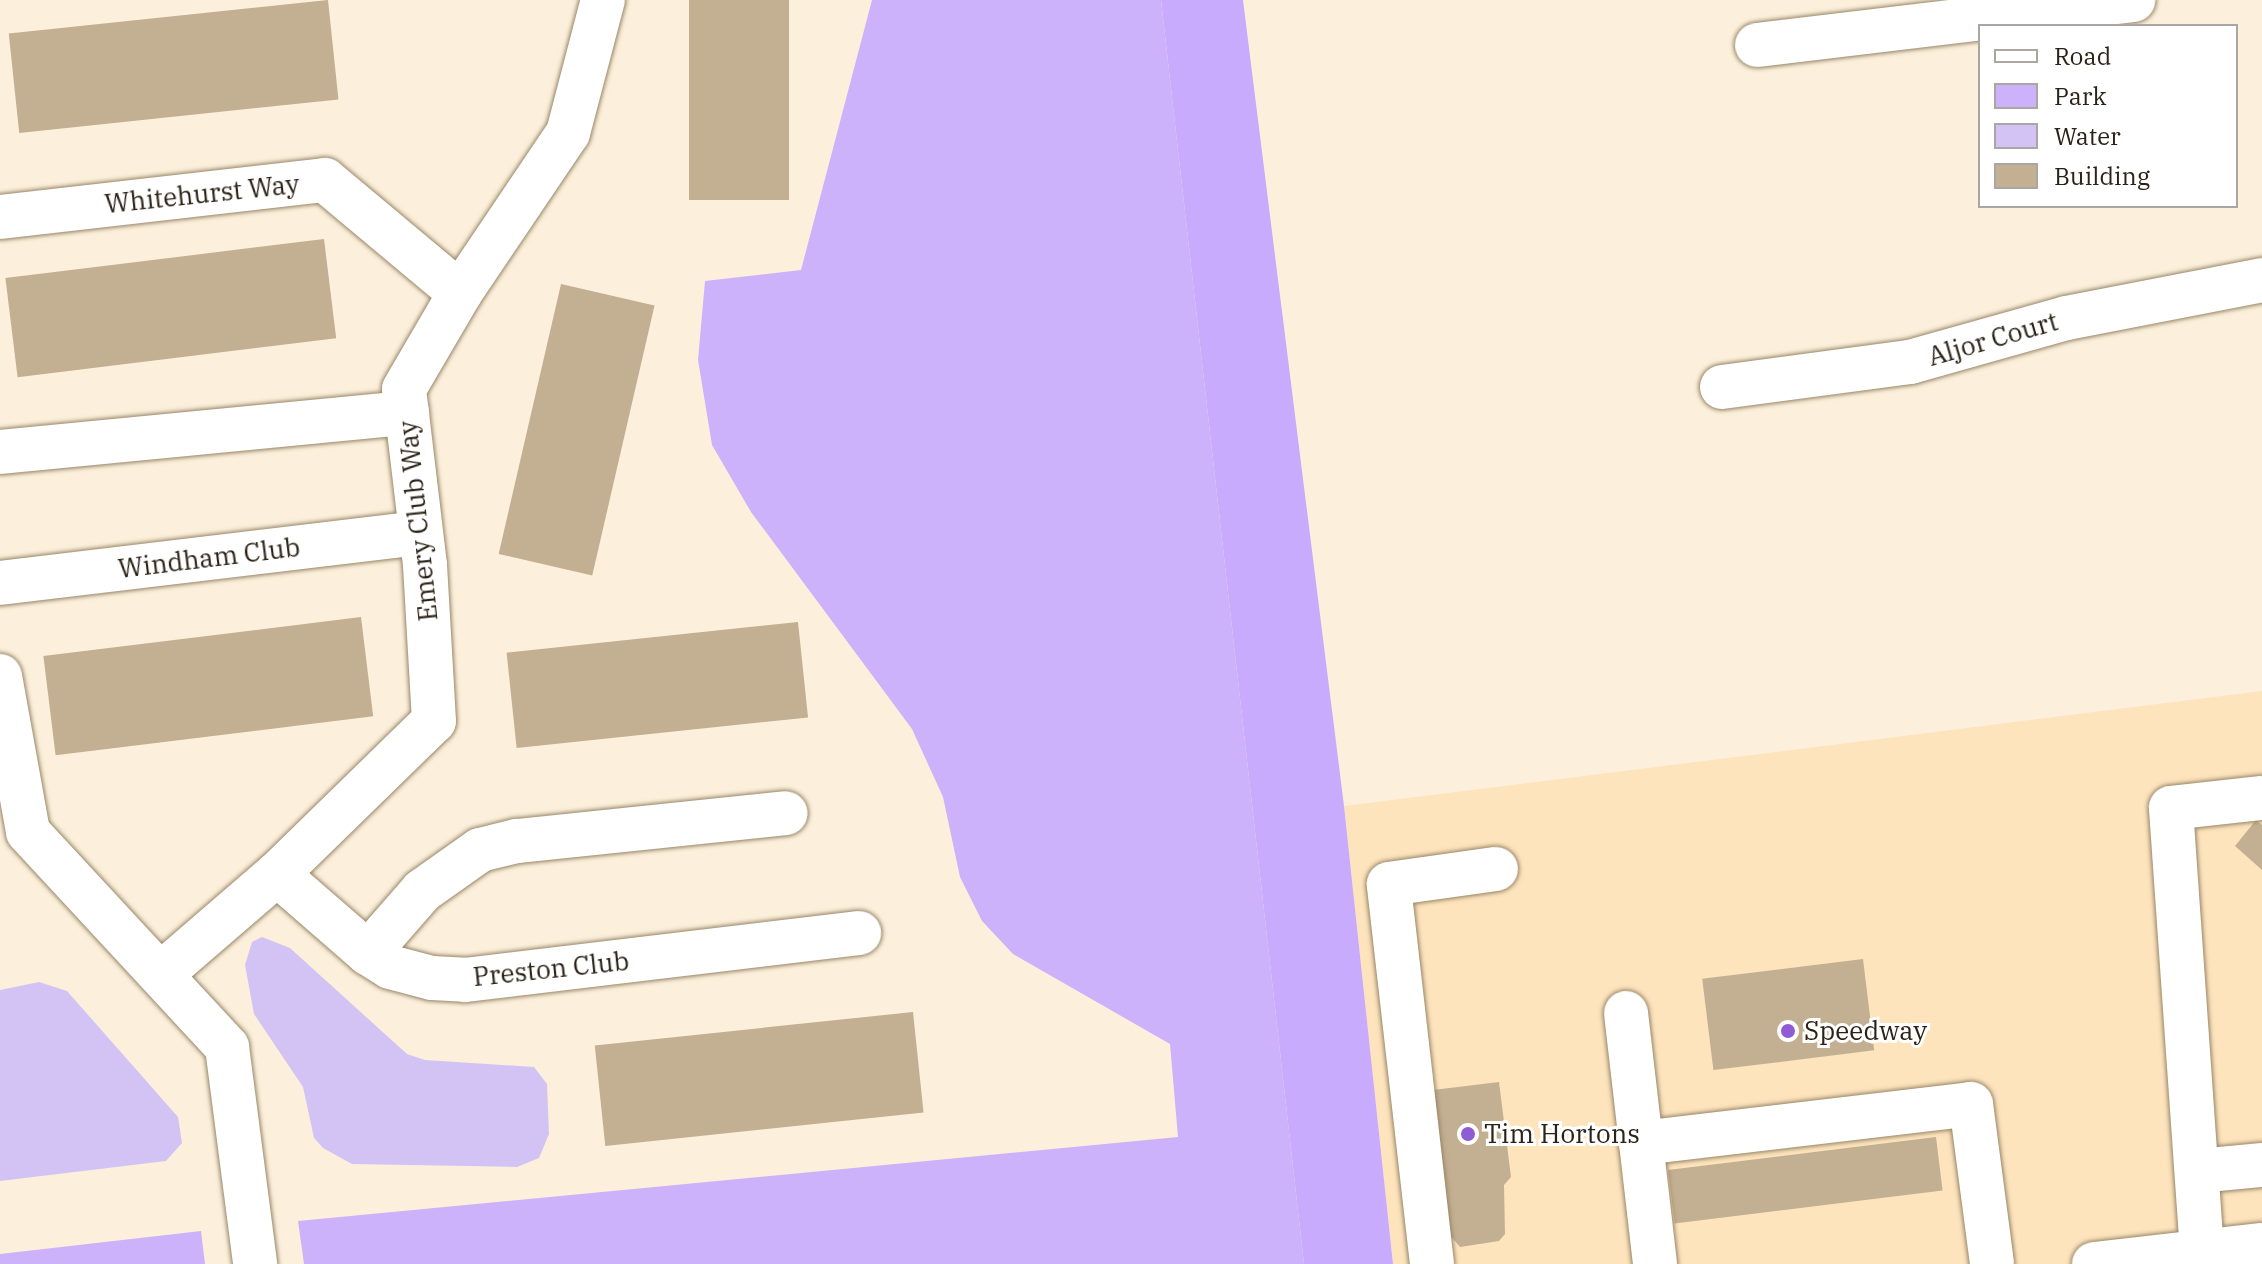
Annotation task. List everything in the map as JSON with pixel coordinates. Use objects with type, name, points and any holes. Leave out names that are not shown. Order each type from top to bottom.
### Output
[{"type":"street","name":"Emery Club Way","points":[[161,974],[277,874],[434,721],[404,389],[460,293],[568,133],[603,0]]},
{"type":"street","points":[[1757,45],[2133,0]]},
{"type":"street","name":"Whitehurst Way","points":[[0,217],[325,180],[460,293]]},
{"type":"street","name":"Aljor Court","points":[[1722,387],[1910,362],[2067,318],[2262,280]]},
{"type":"street","points":[[0,452],[407,413]]},
{"type":"street","name":"Windham Club","points":[[0,583],[419,533]]},
{"type":"street","points":[[0,676],[28,832],[227,1047],[255,1264]]},
{"type":"street","points":[[2202,1252],[2171,808],[2262,798]]},
{"type":"street","points":[[368,953],[422,891],[480,850],[517,841],[786,813]]},
{"type":"street","points":[[1432,1264],[1389,884],[1496,869]]},
{"type":"street","name":"Preston Club","points":[[277,874],[368,953],[390,967],[432,978],[465,980],[859,933]]},
{"type":"street","points":[[1626,1013],[1655,1264]]},
{"type":"street","points":[[1641,1143],[1971,1104],[1992,1264]]},
{"type":"street","points":[[2197,1171],[2262,1165]]},
{"type":"street","points":[[2094,1264],[2262,1245]]},
{"type":"shaded area","points":[[1161,0],[1243,0],[1344,806],[1393,1264],[1304,1264]]},
{"type":"shaded area","points":[[2262,691],[2262,1264],[1393,1264],[1344,806]]},
{"type":"green space","points":[[872,0],[1161,0],[1304,1264],[304,1264],[298,1221],[1178,1137],[1170,1044],[1013,954],[982,921],[960,877],[943,797],[912,729],[751,512],[712,445],[698,360],[705,281],[801,270]]},
{"type":"green space","points":[[201,1231],[205,1264],[0,1264],[0,1254]]},
{"type":"water","points":[[262,937],[290,948],[407,1054],[425,1060],[534,1067],[547,1084],[549,1134],[539,1158],[517,1167],[352,1164],[323,1148],[314,1138],[303,1087],[254,1014],[245,965],[252,942]]},
{"type":"water","points":[[39,982],[67,991],[178,1117],[182,1143],[166,1161],[0,1181],[0,990]]},
{"type":"building","points":[[328,0],[338,99],[19,133],[9,34]]},
{"type":"building","points":[[689,0],[789,0],[789,200],[689,200]]},
{"type":"building","points":[[324,239],[336,338],[18,377],[5,278]]},
{"type":"building","points":[[561,284],[655,306],[592,575],[499,554]]},
{"type":"building","points":[[361,617],[373,716],[56,755],[43,656]]},
{"type":"building","points":[[798,622],[808,717],[517,748],[507,653]]},
{"type":"building","points":[[2256,820],[2262,825],[2262,870],[2235,846]]},
{"type":"building","points":[[1863,959],[1874,1050],[1713,1070],[1702,979]]},
{"type":"building","points":[[913,1012],[924,1112],[605,1146],[595,1045]]},
{"type":"building","name":"Tim Hortons","points":[[1499,1082],[1511,1177],[1504,1185],[1505,1234],[1499,1241],[1460,1247],[1442,1226],[1425,1091]]},
{"type":"building","points":[[1936,1137],[1943,1191],[1675,1224],[1668,1170]]},
{"type":"place","name":"Speedway","points":[[1788,1031]]},
{"type":"place","name":"Tim Hortons","points":[[1468,1134]]}]
